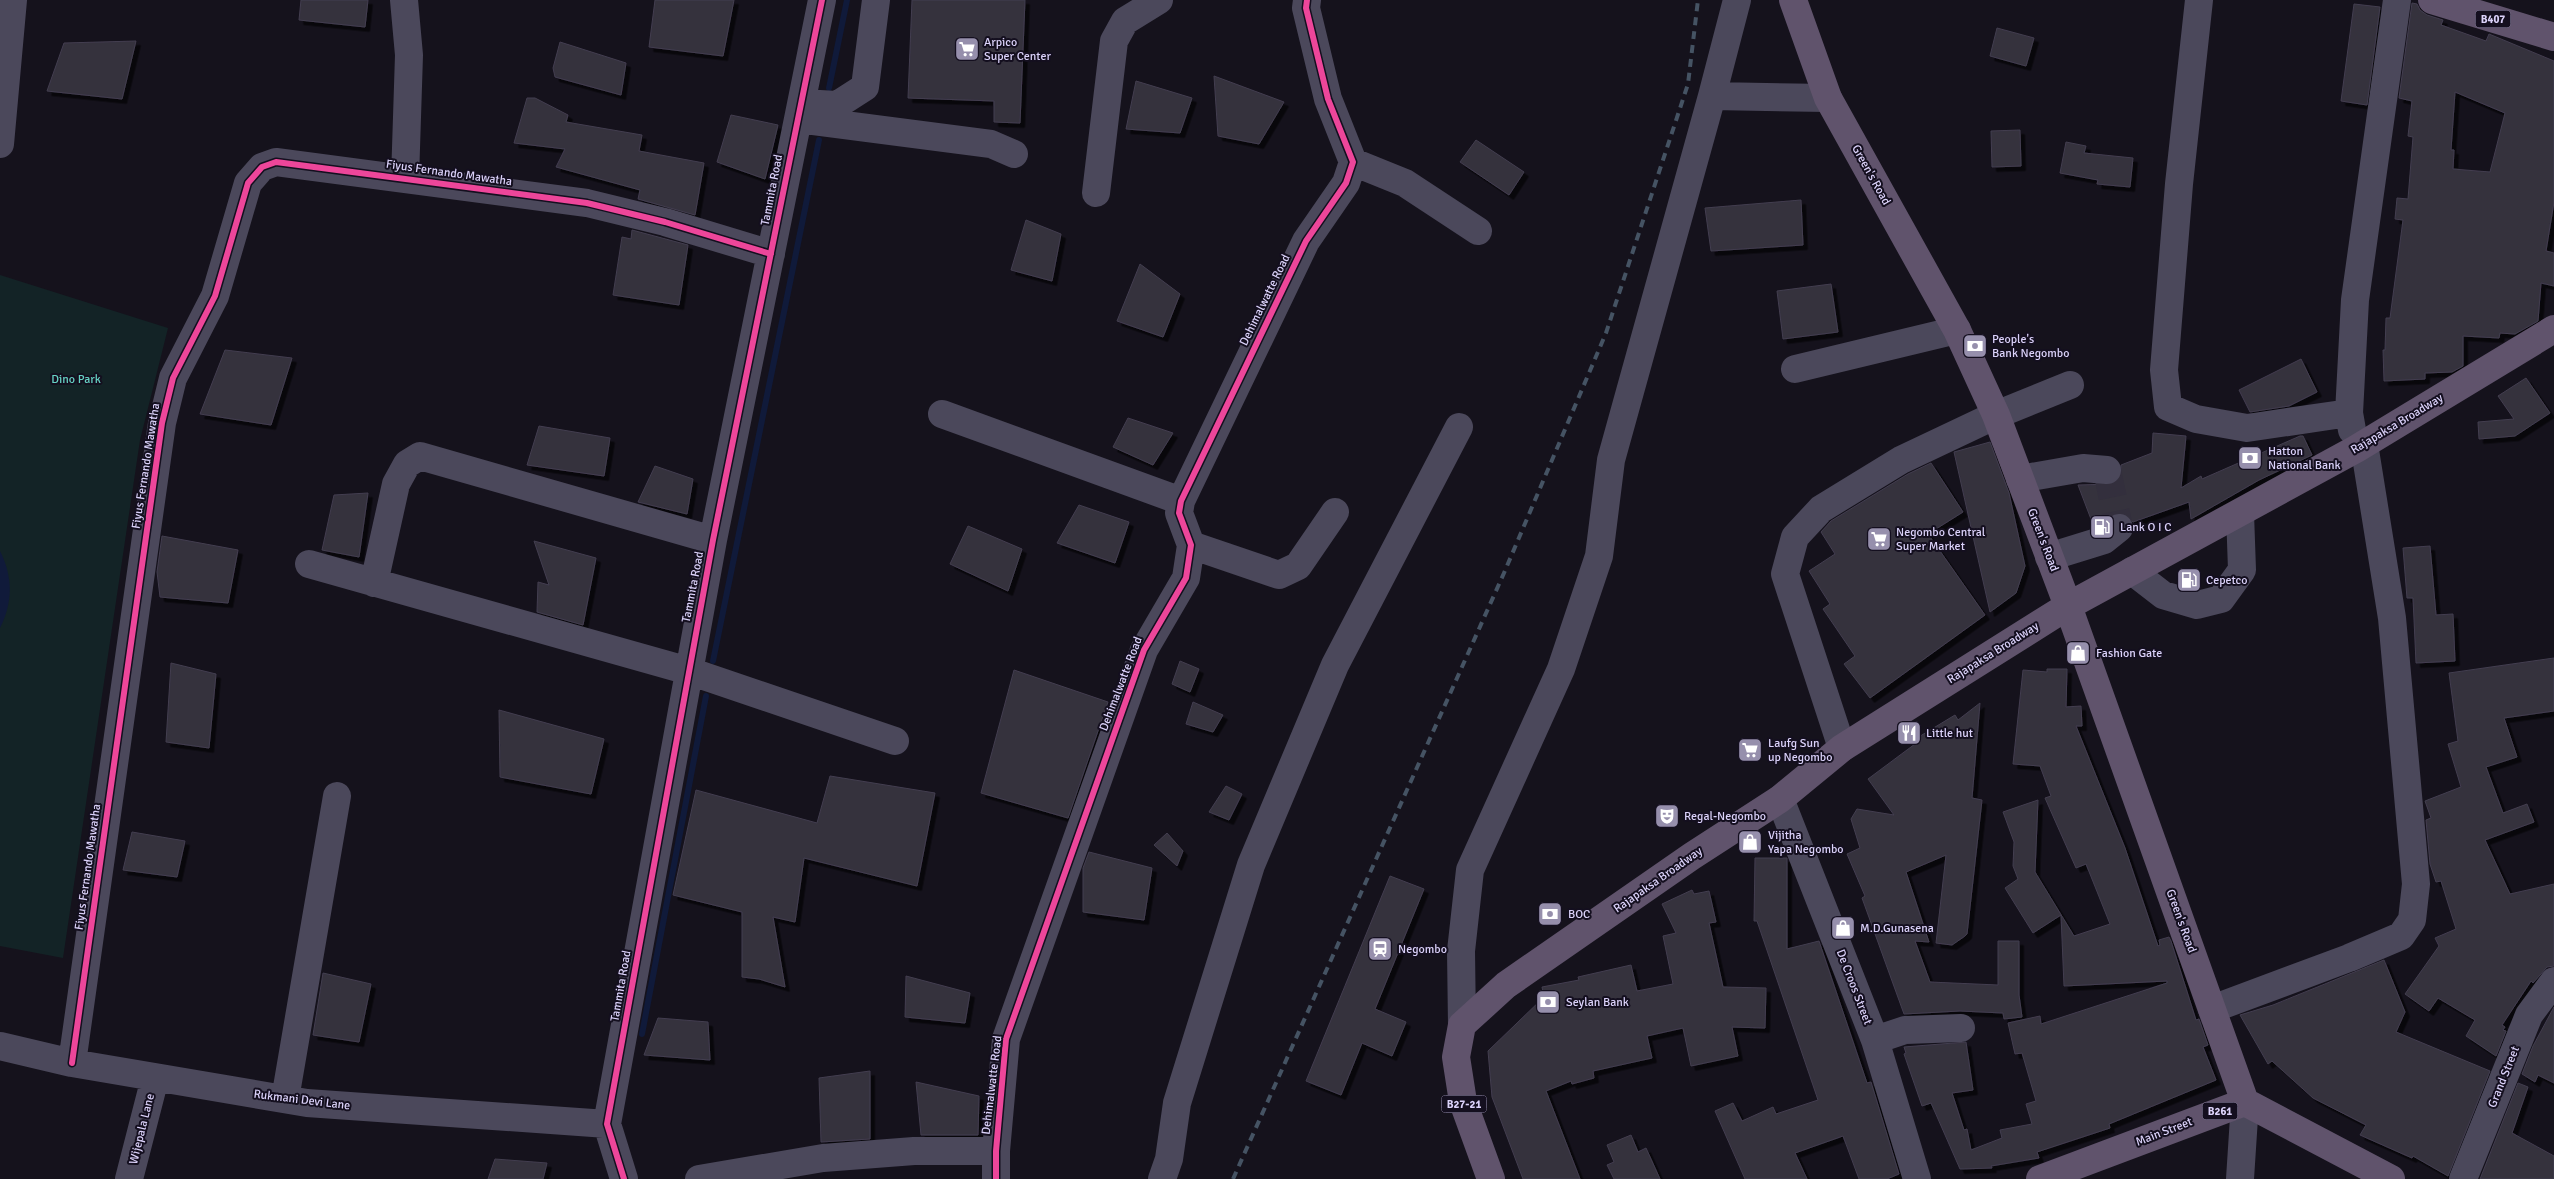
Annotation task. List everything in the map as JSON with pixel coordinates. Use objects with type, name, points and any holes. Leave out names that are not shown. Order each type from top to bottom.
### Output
[{"type":"main road","name":"Green's Road","points":[[1793,0],[1828,98],[1956,330],[1996,415],[2068,606],[2245,1102]]},
{"type":"main road","name":"B407","points":[[2432,0],[2554,37]]},
{"type":"main road","name":"Rajapaksa Broadway","points":[[1462,1025],[1506,985],[1692,856],[1780,799],[1842,748],[2068,606],[2360,447],[2554,329]]},
{"type":"main road","name":"B27-21","points":[[1462,1025],[1456,1057],[1463,1102],[1491,1179]]},
{"type":"main road","name":"Main Street","points":[[2040,1179],[2245,1102]]},
{"type":"main road","name":"B261","points":[[2245,1102],[2391,1179]]},
{"type":"street","points":[[0,144],[13,0]]},
{"type":"street","points":[[404,0],[409,55],[405,179]]},
{"type":"street","name":"Tammita Road","points":[[624,1179],[607,1124],[713,540],[822,0]]},
{"type":"street","points":[[800,111],[836,106],[866,86],[876,0]]},
{"type":"street","points":[[1096,193],[1114,41],[1125,21],[1159,0]]},
{"type":"street","points":[[1306,0],[1306,8],[1328,99],[1353,162],[1404,183],[1478,231]]},
{"type":"street","points":[[1462,1025],[1461,951],[1470,870],[1561,669],[1599,556],[1611,460],[1737,0]]},
{"type":"street","points":[[2200,0],[2180,184],[2164,370],[2168,408],[2196,419],[2247,428],[2348,413]]},
{"type":"street","points":[[2212,1009],[2349,958],[2401,936],[2412,920],[2416,884],[2392,618],[2360,447],[2348,413],[2355,300],[2396,0]]},
{"type":"street","points":[[1712,96],[1828,98]]},
{"type":"street","points":[[800,111],[991,144],[1014,154]]},
{"type":"street","name":"Fiyus Fernando Mawatha","points":[[72,1063],[162,423],[173,378],[215,296],[248,183],[262,167],[276,162],[586,203],[665,222],[771,254]]},
{"type":"street","name":"Dehimalwatte Road","points":[[996,1179],[996,1151],[1006,1039],[1144,650],[1186,578],[1190,545],[1179,513],[1181,501],[1306,241],[1346,183],[1353,162]]},
{"type":"street","points":[[1796,369],[1956,330]]},
{"type":"street","points":[[1842,748],[1785,574],[1795,537],[1821,509],[1901,460],[1996,415],[2070,385]]},
{"type":"street","points":[[942,414],[1181,501]]},
{"type":"street","points":[[1162,1179],[1168,1159],[1177,1104],[1251,865],[1335,665],[1459,427]]},
{"type":"street","points":[[374,583],[396,484],[407,464],[420,456],[713,540]]},
{"type":"street","points":[[2020,480],[2083,468],[2107,470]]},
{"type":"street","points":[[1190,545],[1279,575],[1298,566],[1334,512]]},
{"type":"street","points":[[2132,571],[2163,595],[2197,605],[2221,599],[2242,570],[2240,513]]},
{"type":"street","points":[[2049,557],[2104,540],[2119,528]]},
{"type":"street","points":[[309,564],[689,671],[895,741]]},
{"type":"street","points":[[285,1099],[337,796]]},
{"type":"street","name":"De Croos Street","points":[[1780,799],[1874,1040],[1917,1179]]},
{"type":"street","name":"Grand Street","points":[[2463,1179],[2529,1015],[2554,981]]},
{"type":"street","points":[[1874,1040],[1905,1030],[1961,1028]]},
{"type":"street","name":"Rukmani Devi Lane","points":[[0,1046],[72,1063],[285,1099],[607,1124]]},
{"type":"street","name":"Wijepala Lane","points":[[129,1179],[155,1078]]},
{"type":"street","points":[[2240,1179],[2245,1102]]},
{"type":"street","points":[[699,1179],[824,1158],[914,1151],[996,1151]]},
{"type":"green space","name":"Dino Park","points":[[0,275],[168,328],[140,440],[63,958],[0,946]]},
{"type":"water","points":[[0,551],[7,570],[10,590],[7,609],[0,628]]},
{"type":"building","points":[[301,0],[368,0],[365,27],[299,20]]},
{"type":"building","points":[[655,0],[734,0],[723,56],[649,47]]},
{"type":"building","name":"Arpico Super Center","points":[[912,0],[1025,0],[1020,123],[994,122],[994,101],[908,98]]},
{"type":"building","points":[[2412,3],[2417,4],[2420,10],[2427,15],[2443,20],[2441,25],[2486,41],[2489,34],[2554,61],[2554,202],[2546,251],[2554,253],[2554,286],[2541,283],[2538,321],[2515,334],[2500,333],[2499,338],[2463,336],[2463,366],[2452,372],[2425,373],[2425,379],[2384,381],[2383,350],[2385,350],[2386,318],[2390,318],[2403,220],[2395,219],[2397,198],[2408,199],[2413,137],[2408,136],[2412,101],[2399,98]],"holes":[[[2455,92],[2505,113],[2490,172],[2453,169],[2454,150],[2451,150]]]},
{"type":"building","points":[[2354,4],[2380,7],[2367,105],[2341,101]]},
{"type":"building","points":[[1997,28],[2034,38],[2026,66],[1990,56]]},
{"type":"building","points":[[136,41],[122,99],[47,91],[64,43]]},
{"type":"building","points":[[560,42],[626,63],[621,95],[555,77],[553,68]]},
{"type":"building","points":[[1214,76],[1284,102],[1259,144],[1218,136]]},
{"type":"building","points":[[1136,81],[1192,98],[1180,133],[1126,129]]},
{"type":"building","points":[[527,98],[535,98],[568,115],[566,122],[642,135],[639,151],[704,163],[695,215],[638,199],[640,190],[556,167],[565,149],[514,143]]},
{"type":"building","points":[[731,115],[778,125],[765,179],[717,162]]},
{"type":"building","points":[[2020,130],[2021,166],[1992,167],[1991,131]]},
{"type":"building","points":[[1476,140],[1524,172],[1509,195],[1460,162]]},
{"type":"building","points":[[2066,142],[2086,146],[2084,153],[2133,158],[2130,187],[2097,184],[2098,180],[2060,173]]},
{"type":"building","points":[[1801,200],[1803,245],[1711,251],[1705,208]]},
{"type":"building","points":[[1026,220],[1061,234],[1052,281],[1011,270]]},
{"type":"building","points":[[632,230],[688,245],[679,305],[613,295],[622,237],[631,239]]},
{"type":"building","points":[[1140,264],[1180,294],[1163,337],[1117,321]]},
{"type":"building","points":[[1831,284],[1838,332],[1783,339],[1777,291]]},
{"type":"building","points":[[225,350],[292,358],[271,425],[200,414]]},
{"type":"building","points":[[2301,359],[2317,392],[2289,406],[2250,412],[2239,390]]},
{"type":"building","points":[[2526,378],[2550,413],[2515,436],[2479,439],[2478,422],[2514,419],[2498,396]]},
{"type":"building","points":[[1128,418],[1173,433],[1153,465],[1113,447]]},
{"type":"building","points":[[539,426],[610,438],[604,476],[527,465]]},
{"type":"building","points":[[2153,433],[2186,436],[2181,488],[2201,476],[2202,479],[2300,436],[2303,436],[2312,455],[2259,480],[2191,519],[2189,502],[2133,522],[2125,514],[2116,513],[2094,527],[2078,485],[2114,484],[2120,478],[2121,465],[2152,453]]},
{"type":"building","points":[[1990,442],[2009,493],[2025,566],[2016,593],[1990,612],[1954,452]]},
{"type":"building","points":[[1931,463],[1963,512],[1928,534],[1985,615],[1870,698],[1844,664],[1855,656],[1823,609],[1830,604],[1809,571],[1835,554],[1821,532],[1831,521],[1908,474]]},
{"type":"building","points":[[655,466],[693,479],[687,514],[638,502]]},
{"type":"building","points":[[368,493],[359,557],[322,550],[334,495]]},
{"type":"building","points":[[1079,505],[1129,522],[1115,563],[1057,543]]},
{"type":"building","points":[[968,526],[1022,549],[1008,591],[950,564]]},
{"type":"building","points":[[162,536],[238,550],[228,603],[160,597],[157,572]]},
{"type":"building","points":[[534,541],[596,558],[583,625],[537,612],[538,582],[549,585]]},
{"type":"building","points":[[2430,546],[2436,615],[2453,614],[2455,661],[2416,663],[2413,598],[2407,598],[2403,548]]},
{"type":"building","points":[[2554,658],[2554,711],[2504,718],[2517,757],[2486,767],[2503,813],[2527,804],[2534,822],[2485,840],[2510,894],[2554,884],[2554,966],[2547,967],[2533,983],[2531,981],[2502,1025],[2505,1027],[2503,1030],[2506,1031],[2496,1056],[2466,1036],[2475,1020],[2438,998],[2429,1011],[2405,994],[2439,946],[2435,938],[2456,929],[2441,881],[2436,882],[2430,864],[2426,820],[2431,818],[2425,801],[2461,787],[2448,744],[2458,741],[2449,673]]},
{"type":"building","points":[[1180,661],[1199,669],[1190,692],[1172,684]]},
{"type":"building","points":[[171,663],[216,674],[209,748],[166,742]]},
{"type":"building","points":[[2047,669],[2067,669],[2066,707],[2081,706],[2082,726],[2076,726],[2125,848],[2158,946],[2160,945],[2159,940],[2169,937],[2171,941],[2196,1020],[2199,1019],[2208,1045],[2203,1047],[2216,1080],[2109,1124],[2110,1128],[2037,1152],[2039,1158],[1991,1166],[1992,1168],[1960,1169],[1931,1103],[1922,1106],[1904,1054],[1906,1053],[1904,1047],[1966,1042],[1973,1090],[1952,1093],[1964,1130],[1967,1129],[1971,1150],[2002,1138],[2000,1130],[2032,1124],[2026,1104],[2036,1101],[2022,1053],[2015,1054],[2008,1023],[2040,1016],[2041,1024],[2167,983],[2167,981],[2064,986],[2061,915],[2033,933],[2005,888],[2018,879],[2013,866],[2014,842],[2003,812],[2038,800],[2035,872],[2074,936],[2110,924],[2086,864],[2076,868],[2045,798],[2051,796],[2040,766],[2013,764],[2023,670],[2047,672]]},
{"type":"building","points":[[1014,670],[1108,702],[1068,818],[981,793]]},
{"type":"building","points":[[1193,702],[1223,715],[1213,732],[1186,724]]},
{"type":"building","points":[[1980,703],[1972,798],[1982,800],[1967,934],[1952,945],[1936,943],[1946,855],[1906,872],[1929,942],[1915,941],[1930,982],[1998,985],[1998,941],[2019,941],[2019,995],[2022,1017],[2004,1019],[2003,1013],[1960,1011],[1904,1014],[1862,898],[1865,896],[1847,854],[1860,848],[1851,819],[1857,809],[1894,815],[1868,779],[1919,741],[1917,738],[1955,715],[1958,720]]},
{"type":"building","points":[[499,710],[604,739],[591,794],[500,777]]},
{"type":"building","points":[[830,776],[935,793],[917,886],[804,858],[795,922],[773,917],[785,987],[759,979],[742,977],[742,912],[673,895],[696,790],[817,823]]},
{"type":"building","points":[[1226,786],[1242,794],[1229,820],[1209,812]]},
{"type":"building","points":[[132,832],[185,841],[177,877],[123,870]]},
{"type":"building","points":[[1167,833],[1183,851],[1177,866],[1154,845]]},
{"type":"building","points":[[1089,852],[1152,868],[1144,920],[1083,912],[1083,868]]},
{"type":"building","points":[[1755,858],[1787,858],[1787,949],[1819,941],[1867,1083],[1871,1082],[1899,1174],[1887,1179],[1859,1179],[1843,1136],[1795,1153],[1807,1179],[1745,1179],[1715,1111],[1733,1103],[1742,1121],[1773,1107],[1776,1114],[1818,1100],[1757,921],[1754,921]]},
{"type":"building","name":"Negombo","points":[[1390,876],[1424,889],[1375,1009],[1406,1022],[1392,1056],[1362,1043],[1341,1095],[1306,1081]]},
{"type":"building","points":[[1692,890],[1694,894],[1709,891],[1716,922],[1709,923],[1723,987],[1766,988],[1765,1028],[1732,1027],[1738,1056],[1691,1066],[1683,1028],[1647,1036],[1652,1058],[1593,1071],[1594,1078],[1572,1084],[1571,1081],[1546,1091],[1580,1179],[1523,1179],[1492,1097],[1488,1051],[1544,997],[1542,987],[1579,980],[1578,977],[1631,965],[1637,991],[1673,984],[1663,936],[1676,933],[1662,904]]},
{"type":"building","points":[[2384,960],[2405,1012],[2396,1032],[2490,1071],[2448,1176],[2413,1156],[2412,1158],[2360,1135],[2366,1125],[2313,1098],[2272,1061],[2268,1064],[2240,1015],[2273,1005]]},
{"type":"building","points":[[323,973],[371,984],[359,1042],[313,1035]]},
{"type":"building","points":[[906,976],[970,993],[965,1023],[905,1017]]},
{"type":"building","points":[[2554,1007],[2554,1083],[2538,1075],[2535,1082],[2522,1074],[2533,1046]]},
{"type":"building","points":[[658,1018],[708,1022],[710,1060],[644,1055]]},
{"type":"building","points":[[870,1071],[870,1139],[821,1142],[819,1078]]},
{"type":"building","points":[[916,1082],[979,1096],[978,1135],[921,1135]]},
{"type":"building","points":[[2518,1083],[2528,1087],[2512,1133],[2554,1156],[2554,1179],[2480,1179]]},
{"type":"building","points":[[1631,1135],[1638,1152],[1646,1148],[1660,1179],[1614,1179],[1607,1165],[1614,1162],[1607,1145]]},
{"type":"building","points":[[495,1159],[547,1163],[543,1179],[488,1179]]},
{"type":"waterway","points":[[829,88],[847,0]]},
{"type":"waterway","points":[[713,661],[819,140]]},
{"type":"waterway","points":[[642,1034],[706,696]]},
{"type":"tunnel","points":[[2107,470],[2119,528]]},
{"type":"railway","points":[[1233,1179],[1504,573],[1606,333],[1688,84],[1698,0]]},
{"type":"cycle path","points":[[624,1179],[607,1124],[713,540],[822,0]]},
{"type":"cycle path","points":[[996,1179],[996,1151],[1006,1039],[1144,650],[1186,578],[1191,545],[1179,513],[1181,501],[1306,241],[1346,183],[1353,162],[1328,99],[1306,8],[1307,0]]},
{"type":"cycle path","points":[[72,1063],[162,423],[173,378],[215,296],[248,183],[262,167],[276,162],[587,203],[665,222],[771,254]]},
{"type":"place","name":"Arpico Super Center","points":[[967,49]]},
{"type":"place","name":"People's Bank Negombo","points":[[1975,346]]},
{"type":"place","name":"Hatton National Bank","points":[[2250,458]]},
{"type":"place","name":"Lank O I C","points":[[2102,527]]},
{"type":"place","name":"Negombo Central Super Market","points":[[1879,539]]},
{"type":"place","name":"Cepetco","points":[[2189,580]]},
{"type":"place","name":"Fashion Gate","points":[[2078,653]]},
{"type":"place","name":"Little hut","points":[[1909,733]]},
{"type":"place","name":"Laufg Sun up Negombo","points":[[1750,750]]},
{"type":"place","name":"Regal-Negombo","points":[[1667,816]]},
{"type":"place","name":"Vijitha Yapa Negombo","points":[[1750,842]]},
{"type":"place","name":"BOC","points":[[1550,914]]},
{"type":"place","name":"M.D.Gunasena","points":[[1843,928]]},
{"type":"place","name":"Negombo","points":[[1380,949]]},
{"type":"place","name":"Seylan Bank","points":[[1548,1002]]}]
